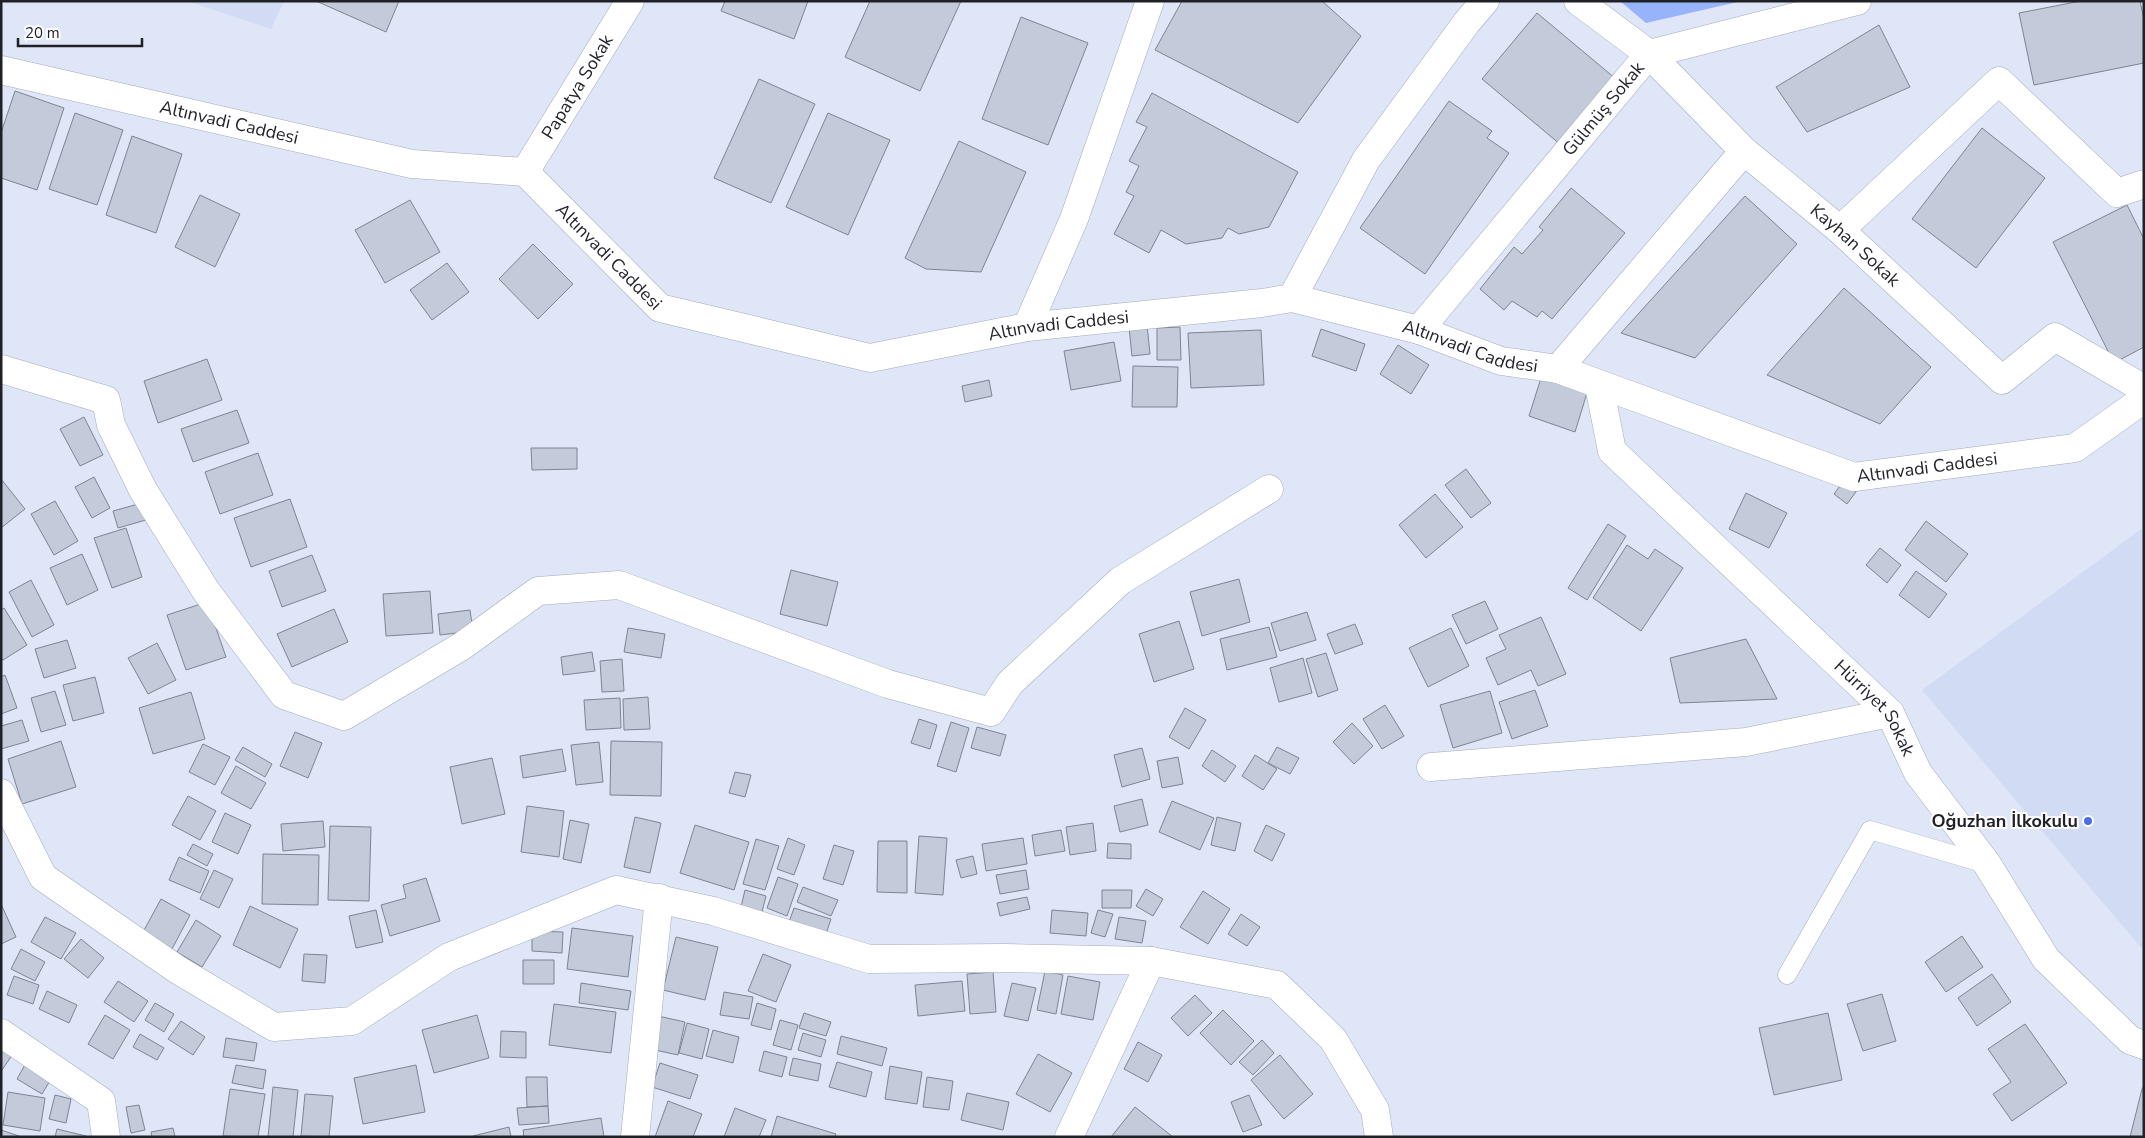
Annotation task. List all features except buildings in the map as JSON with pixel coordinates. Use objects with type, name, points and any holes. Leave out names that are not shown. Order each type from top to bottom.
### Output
[{"type":"street","name":"Papatya Sokak","points":[[524,172],[630,1]]},
{"type":"street","points":[[1027,327],[1074,219],[1150,1]]},
{"type":"street","points":[[1292,298],[1366,160],[1467,22],[1485,1]]},
{"type":"street","name":"Kayhan Sokak","points":[[1578,1],[1649,54],[1744,151],[1840,230],[2002,380],[2055,337],[2144,389]]},
{"type":"street","name":"Gülmüş Sokak","points":[[1419,330],[1649,54],[1857,1]]},
{"type":"street","name":"Altınvadi Caddesi","points":[[1,70],[412,164],[524,172],[660,308],[870,358],[1027,327],[1262,303],[1292,298],[1419,330],[1501,361],[1558,369],[1854,477],[2075,448],[2144,399]]},
{"type":"street","points":[[1840,230],[1999,81],[2117,193],[2144,184]]},
{"type":"street","points":[[1558,369],[1744,151]]},
{"type":"street","points":[[1,369],[106,400],[111,425],[142,490],[211,598],[284,695],[344,716],[462,646],[538,591],[619,585],[888,684],[991,712],[1010,683],[1120,581],[1269,489]]},
{"type":"street","name":"Hürriyet Sokak","points":[[1599,385],[1612,451],[1890,713],[1918,773],[1987,864],[2046,959],[2130,1040],[2144,1045]]},
{"type":"street","points":[[1431,767],[1746,742],[1890,713]]},
{"type":"street","points":[[1,793],[43,877],[178,970],[274,1027],[352,1021],[449,957],[616,890],[713,911],[869,960],[1003,958],[1151,962],[1277,985],[1333,1039],[1375,1110],[1379,1137]]},
{"type":"street","points":[[635,1137],[659,898]]},
{"type":"street","points":[[1069,1137],[1151,962]]},
{"type":"street","points":[[1,1034],[101,1101],[106,1137]]},
{"type":"lane","points":[[1786,975],[1870,830],[1987,864]]},
{"type":"shaded area","points":[[187,1],[284,1],[271,29]]},
{"type":"shaded area","points":[[1620,1],[1742,1],[1646,23]]},
{"type":"shaded area","name":"Oğuzhan İlkokulu","points":[[2144,527],[2144,951],[1922,690]]},
{"type":"place","name":"Oğuzhan İlkokulu","points":[[2088,821]]}]
